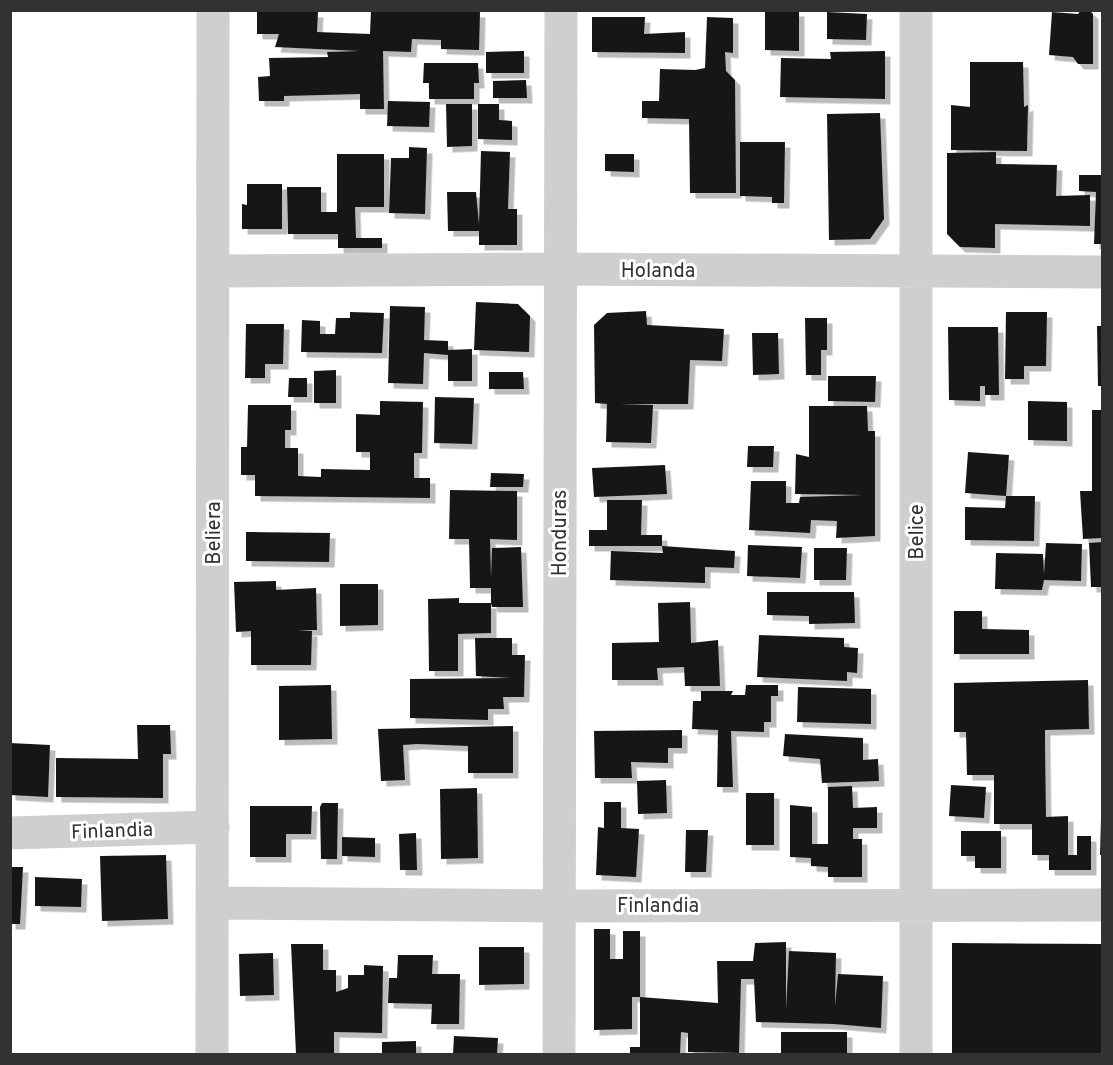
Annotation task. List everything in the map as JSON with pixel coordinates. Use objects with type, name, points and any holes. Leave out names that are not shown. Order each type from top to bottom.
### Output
[{"type":"street","name":"Beliera","points":[[212,1054],[213,10]]},
{"type":"street","name":"Honduras","points":[[559,1054],[561,10]]},
{"type":"street","name":"Belice","points":[[916,10],[916,1054]]},
{"type":"street","name":"Holanda","points":[[213,271],[560,269],[1102,273]]},
{"type":"street","name":"Finlandia","points":[[10,833],[213,827]]},
{"type":"street","name":"Finlandia","points":[[213,903],[558,906],[1102,905]]},
{"type":"building","points":[[257,10],[318,12],[317,32],[370,34],[371,10],[480,12],[479,50],[441,49],[441,40],[412,39],[411,52],[383,51],[384,109],[360,109],[360,94],[284,96],[284,101],[259,101],[258,77],[270,76],[269,58],[328,57],[327,52],[359,51],[275,47],[279,34],[257,34]]},
{"type":"building","points":[[1081,10],[1089,10],[1093,14],[1093,64],[1078,64],[1073,57],[1049,55],[1052,12],[1078,14]]},
{"type":"building","points":[[765,11],[799,11],[799,51],[765,50]]},
{"type":"building","points":[[827,12],[867,14],[866,40],[827,39]]},
{"type":"building","points":[[592,17],[645,17],[644,34],[685,32],[685,53],[592,52]]},
{"type":"building","points":[[707,17],[733,18],[733,53],[725,52],[726,71],[735,80],[736,193],[690,193],[689,119],[642,118],[642,101],[659,101],[660,69],[705,68]]},
{"type":"building","points":[[524,51],[524,73],[486,73],[486,52]]},
{"type":"building","points":[[885,51],[885,99],[780,97],[781,58],[831,59],[830,52]]},
{"type":"building","points":[[970,62],[1023,62],[1024,107],[1028,105],[1027,151],[951,150],[951,105],[970,107]]},
{"type":"building","points":[[424,63],[478,63],[479,83],[474,83],[474,99],[429,99],[429,83],[423,83]]},
{"type":"building","points":[[526,80],[527,98],[493,98],[493,81]]},
{"type":"building","points":[[388,101],[430,102],[429,127],[387,126]]},
{"type":"building","points":[[446,104],[472,104],[472,146],[447,147]]},
{"type":"building","points":[[478,104],[499,104],[499,120],[512,121],[512,140],[478,139]]},
{"type":"building","points":[[880,113],[884,219],[870,239],[829,240],[827,114]]},
{"type":"building","points":[[740,142],[785,142],[784,203],[772,203],[772,197],[740,196]]},
{"type":"building","points":[[409,147],[427,148],[425,214],[389,213],[391,158],[409,158]]},
{"type":"building","points":[[481,151],[510,152],[508,209],[517,209],[517,245],[479,245],[479,231],[448,231],[447,192],[476,192],[479,224]]},
{"type":"building","points":[[996,152],[996,164],[1057,165],[1056,196],[1090,195],[1090,226],[995,224],[995,248],[960,247],[947,234],[947,153]]},
{"type":"building","points":[[337,154],[384,154],[384,207],[355,207],[356,238],[382,238],[382,248],[338,248],[338,234],[288,234],[287,187],[321,187],[321,212],[337,212]]},
{"type":"building","points":[[605,154],[634,154],[634,172],[605,171]]},
{"type":"building","points":[[1079,175],[1102,175],[1102,244],[1094,244],[1096,192],[1079,191]]},
{"type":"building","points":[[247,184],[282,184],[282,229],[242,229],[242,204],[247,205]]},
{"type":"building","points":[[476,302],[518,304],[530,316],[529,352],[474,350]]},
{"type":"building","points":[[390,306],[425,307],[424,340],[448,341],[448,350],[472,349],[472,381],[448,381],[448,355],[424,353],[423,384],[388,383]]},
{"type":"building","points":[[646,311],[647,325],[724,329],[722,361],[690,360],[688,404],[620,404],[653,405],[651,443],[606,442],[607,404],[595,403],[594,325],[607,313]]},
{"type":"building","points":[[350,312],[384,313],[382,353],[301,352],[302,320],[320,321],[320,334],[335,334],[336,318],[350,318]]},
{"type":"building","points":[[1006,312],[1047,312],[1046,366],[1024,366],[1024,379],[1005,379]]},
{"type":"building","points":[[805,318],[827,318],[827,350],[821,350],[821,375],[806,375]]},
{"type":"building","points":[[246,324],[284,324],[283,364],[265,364],[265,378],[245,378]]},
{"type":"building","points":[[1097,326],[1102,326],[1102,386],[1098,386]]},
{"type":"building","points":[[948,327],[998,327],[999,395],[985,395],[985,386],[980,386],[980,401],[949,400]]},
{"type":"building","points":[[752,333],[778,333],[779,374],[753,375]]},
{"type":"building","points":[[336,370],[336,403],[314,403],[314,371]]},
{"type":"building","points":[[489,372],[523,372],[524,389],[489,389]]},
{"type":"building","points":[[828,376],[876,376],[875,402],[828,401]]},
{"type":"building","points":[[289,378],[307,378],[307,397],[288,397]]},
{"type":"building","points":[[435,397],[474,398],[472,444],[434,443]]},
{"type":"building","points":[[380,401],[423,402],[422,453],[414,453],[414,478],[430,478],[430,498],[255,496],[255,475],[241,475],[241,447],[247,447],[248,405],[291,405],[291,430],[285,430],[285,448],[298,448],[298,476],[321,477],[321,469],[370,470],[370,452],[356,452],[356,414],[380,415]]},
{"type":"building","points":[[1028,401],[1067,402],[1067,441],[1028,440]]},
{"type":"building","points":[[809,406],[867,406],[868,431],[875,431],[875,536],[836,538],[837,521],[811,520],[810,533],[749,530],[751,481],[786,481],[786,503],[799,503],[800,497],[863,495],[795,494],[796,454],[809,457]]},
{"type":"building","points":[[1092,410],[1102,410],[1102,538],[1083,539],[1080,491],[1092,491]]},
{"type":"building","points":[[748,446],[774,446],[773,467],[747,467]]},
{"type":"building","points":[[968,452],[1009,455],[1006,496],[965,493]]},
{"type":"building","points":[[665,465],[667,494],[594,497],[592,468]]},
{"type":"building","points":[[491,473],[524,474],[523,487],[490,487]]},
{"type":"building","points":[[450,490],[517,491],[517,540],[490,539],[491,577],[492,548],[521,547],[523,607],[492,607],[491,588],[470,588],[469,539],[449,539]]},
{"type":"building","points":[[1006,496],[1035,496],[1034,541],[965,540],[965,507],[1005,508]]},
{"type":"building","points":[[607,500],[642,500],[641,535],[662,535],[662,546],[589,546],[589,530],[607,530]]},
{"type":"building","points":[[246,532],[330,533],[329,562],[246,561]]},
{"type":"building","points":[[1102,542],[1102,587],[1091,587],[1089,543]]},
{"type":"building","points":[[1046,543],[1082,544],[1081,581],[1044,580],[1042,590],[995,589],[996,553],[1043,554],[1044,574]]},
{"type":"building","points":[[748,545],[802,547],[800,578],[747,576]]},
{"type":"building","points":[[662,546],[735,551],[734,568],[705,567],[705,583],[610,580],[611,551],[663,553]]},
{"type":"building","points":[[814,548],[847,548],[846,580],[814,580]]},
{"type":"building","points":[[276,581],[276,590],[316,588],[317,630],[298,630],[312,631],[311,665],[251,665],[251,631],[236,632],[234,582]]},
{"type":"building","points":[[340,584],[378,584],[378,625],[340,626]]},
{"type":"building","points":[[767,592],[854,592],[855,623],[809,624],[809,616],[767,615]]},
{"type":"building","points":[[459,598],[459,603],[491,603],[491,633],[458,634],[458,671],[429,671],[428,599]]},
{"type":"building","points":[[690,602],[691,643],[718,640],[720,686],[685,686],[684,667],[657,668],[658,680],[612,680],[612,643],[659,642],[658,603]]},
{"type":"building","points":[[954,611],[982,611],[982,629],[1029,630],[1029,654],[954,654]]},
{"type":"building","points":[[759,635],[844,638],[844,647],[858,648],[857,673],[847,672],[847,681],[757,677]]},
{"type":"building","points":[[475,638],[512,638],[512,655],[525,655],[524,697],[503,697],[504,709],[488,709],[488,720],[410,718],[410,679],[512,678],[476,676]]},
{"type":"building","points":[[1088,680],[1089,729],[1045,730],[1046,817],[1068,816],[1068,855],[1077,855],[1077,836],[1091,836],[1091,870],[1049,870],[1049,855],[1032,855],[1032,824],[994,824],[994,775],[967,775],[966,732],[954,732],[954,683]]},
{"type":"building","points":[[331,685],[332,739],[279,740],[279,686]]},
{"type":"building","points":[[746,685],[778,685],[778,696],[771,696],[771,722],[764,722],[764,732],[731,731],[733,787],[717,787],[718,730],[692,729],[693,701],[701,701],[701,691],[733,691],[731,695],[745,695]]},
{"type":"building","points":[[798,687],[871,689],[871,724],[797,722]]},
{"type":"building","points":[[137,725],[170,725],[171,754],[163,754],[163,798],[56,797],[56,758],[138,759]]},
{"type":"building","points":[[513,726],[513,773],[468,773],[468,746],[417,744],[403,745],[405,780],[381,781],[378,729]]},
{"type":"building","points":[[682,730],[682,748],[668,748],[668,763],[631,762],[632,778],[595,778],[594,731]]},
{"type":"building","points":[[785,734],[863,738],[863,760],[878,759],[879,781],[822,783],[820,759],[783,756]]},
{"type":"building","points":[[10,743],[50,745],[48,797],[10,795]]},
{"type":"building","points":[[666,780],[667,813],[638,814],[637,781]]},
{"type":"building","points":[[951,785],[986,787],[984,818],[949,816]]},
{"type":"building","points":[[852,786],[853,808],[877,807],[877,828],[853,828],[853,839],[862,839],[862,877],[828,877],[828,867],[811,866],[811,858],[790,857],[790,805],[812,807],[812,844],[828,844],[828,787]]},
{"type":"building","points":[[477,788],[478,858],[441,859],[440,789]]},
{"type":"building","points":[[746,793],[774,793],[774,845],[746,845]]},
{"type":"building","points":[[604,802],[621,802],[621,828],[639,829],[636,877],[596,875],[598,827],[604,828]]},
{"type":"building","points":[[322,803],[338,803],[337,859],[321,859],[320,807]]},
{"type":"building","points":[[250,806],[312,806],[311,834],[286,834],[286,857],[250,857]]},
{"type":"building","points":[[1101,819],[1102,855],[1100,855]]},
{"type":"building","points":[[686,830],[708,830],[706,872],[685,872]]},
{"type":"building","points":[[961,831],[1001,831],[1001,868],[975,868],[975,856],[961,856]]},
{"type":"building","points":[[416,833],[417,870],[400,870],[399,834]]},
{"type":"building","points":[[342,837],[375,838],[375,857],[342,856]]},
{"type":"building","points":[[166,855],[168,919],[102,921],[100,856]]},
{"type":"building","points":[[10,867],[23,867],[20,924],[10,924]]},
{"type":"building","points":[[35,877],[82,879],[81,907],[35,906]]},
{"type":"building","points":[[594,929],[610,929],[610,959],[623,959],[623,931],[640,931],[640,997],[632,997],[632,1029],[594,1030]]},
{"type":"building","points":[[786,942],[786,1009],[789,951],[836,953],[835,1006],[838,974],[883,976],[881,1028],[756,1022],[754,979],[741,979],[739,1053],[688,1052],[688,1033],[681,1032],[680,1054],[630,1054],[630,1047],[640,1047],[640,997],[718,1003],[717,961],[753,961],[755,943]]},
{"type":"building","points":[[952,943],[1102,944],[1102,1054],[952,1054]]},
{"type":"building","points":[[291,944],[323,944],[323,970],[336,970],[336,992],[348,988],[348,975],[364,975],[364,965],[383,966],[382,1033],[334,1032],[334,1054],[296,1054]]},
{"type":"building","points":[[479,947],[524,947],[524,984],[479,985]]},
{"type":"building","points":[[273,953],[274,995],[240,996],[239,954]]},
{"type":"building","points":[[398,955],[433,955],[432,974],[460,974],[459,1024],[431,1024],[432,1004],[388,1003],[389,978],[397,978]]},
{"type":"building","points":[[781,1032],[847,1032],[847,1054],[781,1054]]},
{"type":"building","points":[[454,1036],[498,1038],[497,1054],[453,1054]]},
{"type":"building","points":[[416,1041],[416,1054],[382,1054],[382,1042]]}]
